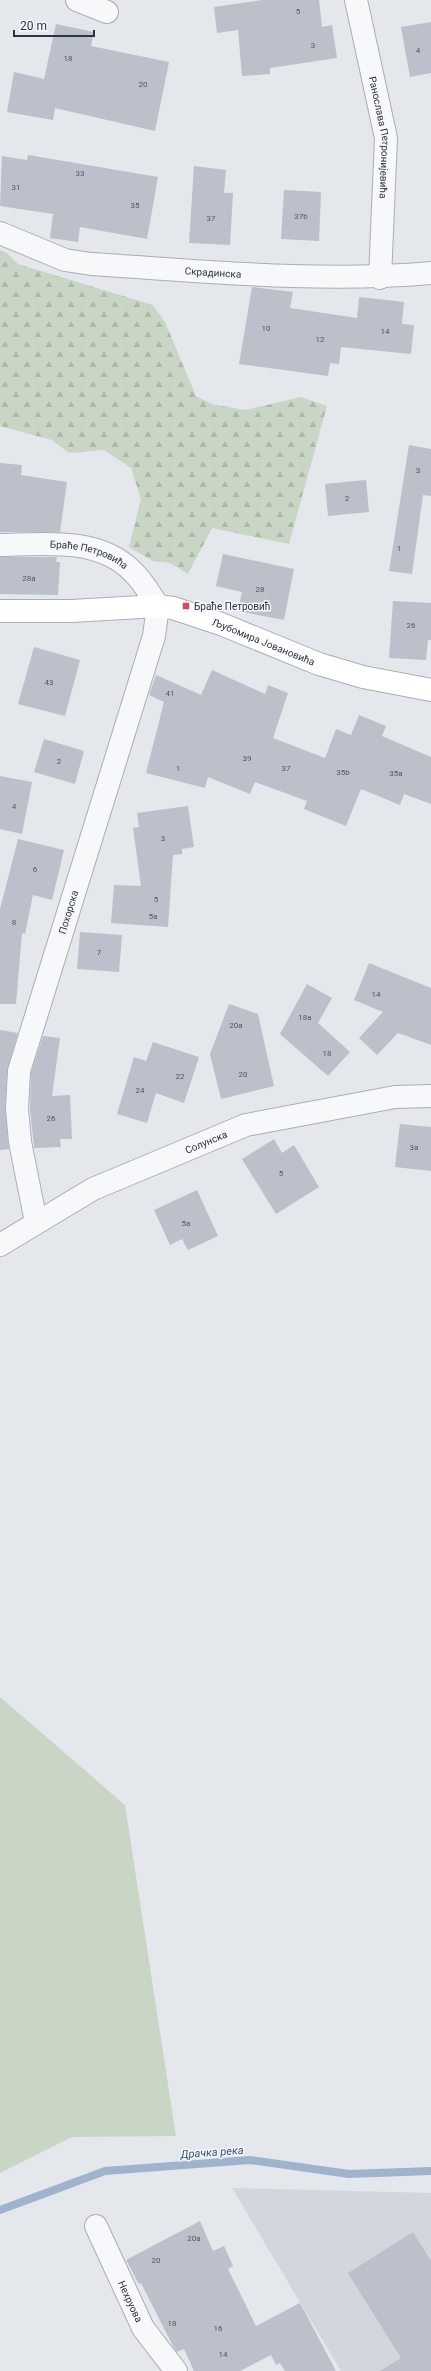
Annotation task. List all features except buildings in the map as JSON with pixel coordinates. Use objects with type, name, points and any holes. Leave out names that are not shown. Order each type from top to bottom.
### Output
[{"type":"street","points":[[77,0],[107,12]]},
{"type":"street","name":"Ранослава Петронијевића","points":[[356,0],[386,138],[380,278]]},
{"type":"street","name":"Скрадинска","points":[[0,232],[65,260],[91,264],[258,274],[380,278],[431,273]]},
{"type":"street","name":"Браће Петровића","points":[[0,545],[61,544],[106,552],[132,570],[158,606]]},
{"type":"street","name":"Љубомира Јовановића","points":[[0,611],[72,611],[158,606],[190,613],[319,664],[363,677],[431,690]]},
{"type":"street","name":"Похорска","points":[[36,1222],[20,1142],[17,1109],[19,1071],[154,636],[158,606]]},
{"type":"street","name":"Солунска","points":[[0,1244],[93,1189],[246,1125],[395,1097],[431,1096]]},
{"type":"street","name":"Нехруова","points":[[96,2226],[143,2328],[176,2371]]},
{"type":"shaded area","points":[[232,2188],[431,2193],[431,2371],[341,2371]]},
{"type":"green space","points":[[0,250],[7,253],[18,264],[153,305],[165,322],[196,396],[212,404],[245,410],[301,397],[327,406],[289,544],[212,528],[188,574],[170,563],[153,561],[129,547],[141,499],[131,468],[104,450],[69,453],[52,440],[0,426]]},
{"type":"green space","points":[[0,1697],[125,1805],[176,2136],[72,2137],[0,2173]]},
{"type":"waterway","name":"Драчка река","points":[[0,2210],[105,2171],[250,2160],[349,2174],[431,2171]]},
{"type":"place","name":"Браће Петровић","points":[[186,606]]}]
